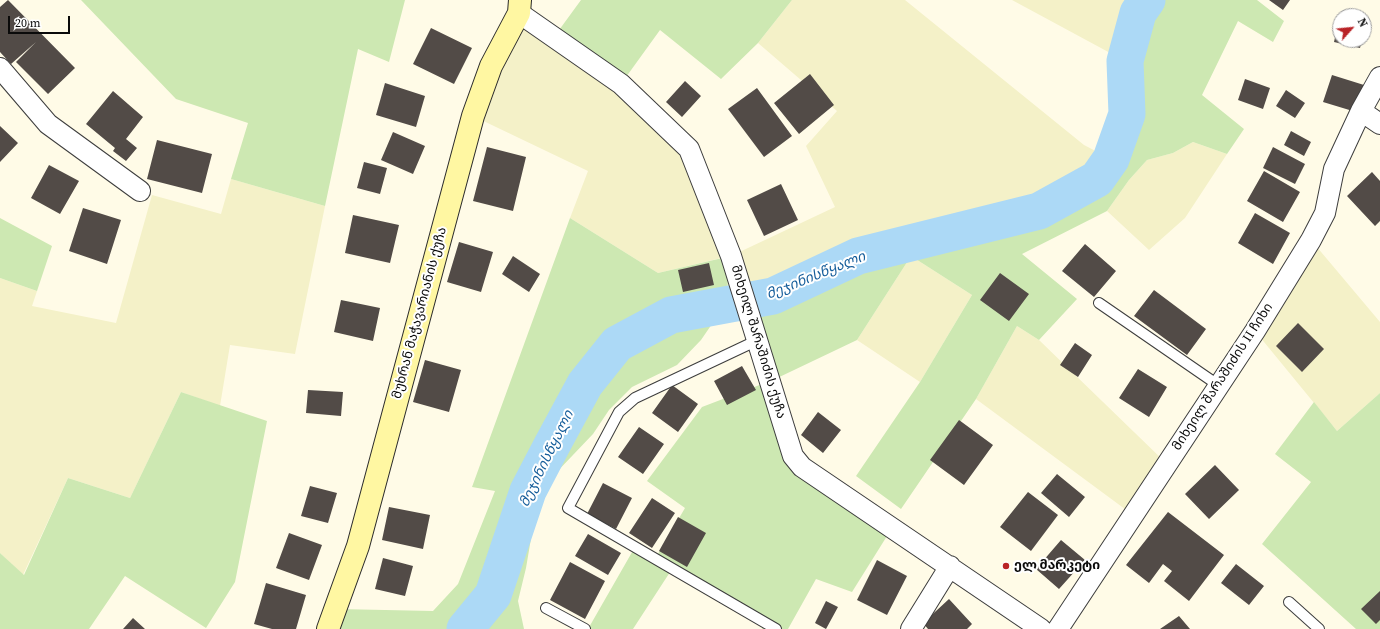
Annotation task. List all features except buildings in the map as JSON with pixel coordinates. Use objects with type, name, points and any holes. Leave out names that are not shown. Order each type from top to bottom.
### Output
[{"type":"street","name":"მიხეილ შარაშიძის ქუჩა","points":[[519,6],[621,84],[688,150],[731,256],[793,456],[802,467],[1041,629]]},
{"type":"street","name":"მუხრან მაჭავარიანის ქუჩა","points":[[328,629],[358,546],[473,116],[491,66],[519,6]]},
{"type":"street","points":[[0,68],[48,124],[140,191]]},
{"type":"street","name":"მიხეილ შარაშიძის II ჩიხი","points":[[1058,629],[1312,240],[1325,213],[1334,169],[1361,112],[1380,77]]},
{"type":"street","points":[[1361,112],[1380,124]]},
{"type":"street","points":[[911,629],[950,566]]},
{"type":"lane","points":[[1099,303],[1218,385]]},
{"type":"lane","points":[[758,340],[635,398],[620,412],[568,508],[776,629]]},
{"type":"lane","points":[[1289,602],[1319,629]]},
{"type":"lane","points":[[546,608],[585,629]]},
{"type":"shaded area","points":[[792,0],[905,0],[1084,145],[1111,159],[1097,179],[1039,211],[858,256],[773,296],[725,305],[730,256],[658,273],[570,218],[588,171],[473,116],[519,13],[689,149],[731,256],[835,207],[806,146],[837,111],[758,43]]},
{"type":"shaded area","points":[[1012,0],[1147,0],[1138,13],[1125,61]]},
{"type":"shaded area","points":[[1193,142],[1227,154],[1185,218],[1149,250],[1107,211],[1129,180],[1147,160],[1173,153]]},
{"type":"shaded area","points":[[231,179],[325,206],[295,354],[230,345],[220,406],[181,392],[130,498],[68,478],[23,575],[0,553],[0,278],[37,291],[32,306],[116,323],[152,195],[221,214]]},
{"type":"shaded area","points":[[1311,240],[1380,322],[1380,393],[1337,431],[1255,331]]},
{"type":"shaded area","points":[[911,256],[972,295],[920,382],[857,340]]},
{"type":"shaded area","points":[[1017,326],[1039,340],[1166,463],[1133,515],[976,399]]},
{"type":"green space","points":[[81,0],[405,0],[389,62],[358,49],[325,206],[231,179],[248,123],[176,99]]},
{"type":"green space","points":[[581,0],[792,0],[758,43],[721,79],[660,30],[621,84],[554,37]]},
{"type":"green space","points":[[1147,0],[1257,0],[1284,21],[1273,42],[1238,21],[1202,95],[1244,129],[1227,154],[1193,142],[1173,153],[1147,160],[1129,180],[1107,211],[1022,254],[1077,299],[1039,340],[1017,326],[976,399],[901,509],[856,476],[920,382],[972,295],[911,256],[857,340],[771,381],[793,456],[892,528],[852,592],[816,579],[788,629],[762,629],[765,623],[672,569],[633,629],[588,629],[635,547],[655,559],[685,508],[647,481],[702,407],[770,381],[752,321],[773,296],[858,256],[1039,211],[1096,179],[1111,159],[1127,114],[1125,61],[1138,13]]},
{"type":"green space","points":[[0,218],[52,246],[37,291],[0,278]]},
{"type":"green space","points":[[570,218],[658,273],[731,256],[725,305],[701,340],[677,365],[632,387],[609,410],[593,434],[552,477],[536,509],[526,568],[518,601],[524,629],[328,629],[337,609],[433,611],[458,584],[495,491],[472,487]]},
{"type":"green space","points":[[181,392],[267,421],[235,582],[206,628],[125,576],[89,629],[0,629],[0,553],[24,575],[68,478],[130,498]]},
{"type":"green space","points":[[1380,393],[1380,629],[1356,629],[1262,544],[1311,482],[1275,454],[1314,402],[1337,431]]},
{"type":"waterway","name":"მეჯინისწყალი","points":[[465,629],[493,595],[528,491],[552,445],[585,384],[617,344],[671,315],[773,296],[858,256],[1039,211],[1097,179],[1111,159],[1127,114],[1125,61],[1138,13],[1147,0]]},
{"type":"place","name":"ელ მარკეტი","points":[[1006,566]]}]
